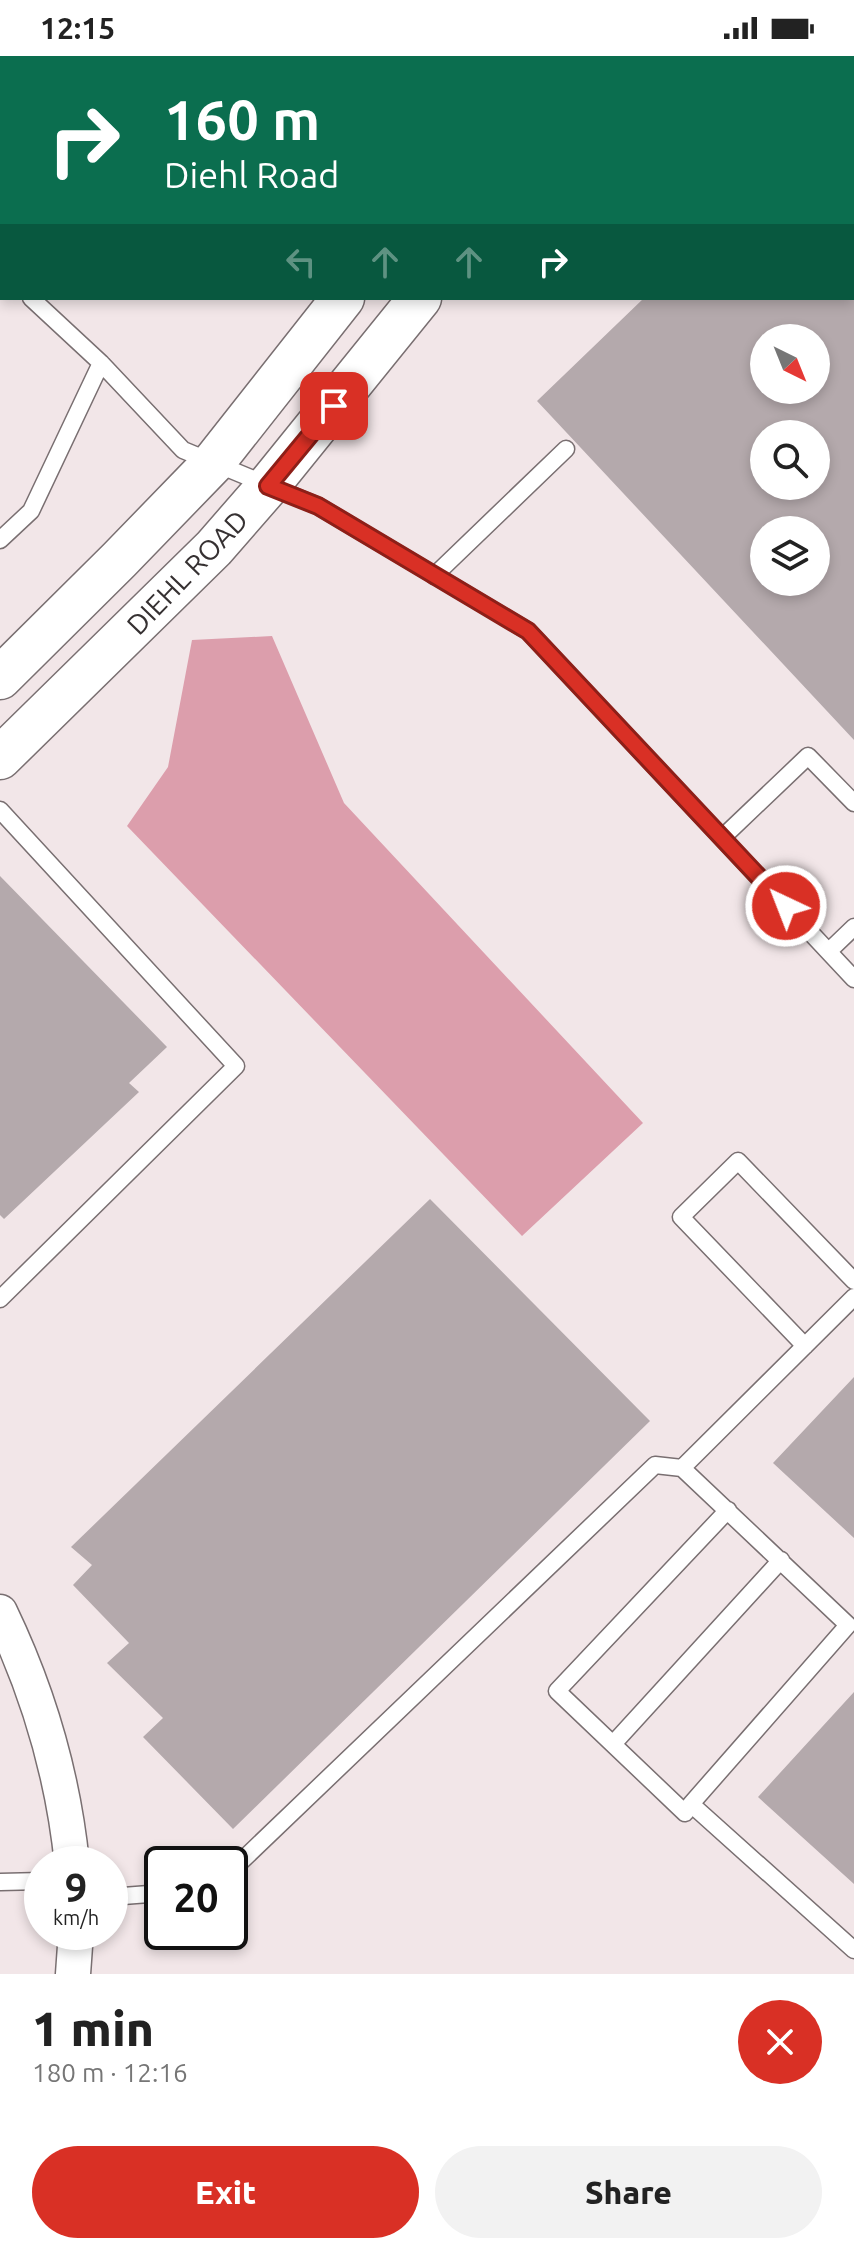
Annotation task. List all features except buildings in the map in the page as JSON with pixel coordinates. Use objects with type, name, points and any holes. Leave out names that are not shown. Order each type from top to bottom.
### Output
[{"type":"street","name":"DIEHL ROAD","points":[[0,678],[213,463],[341,300]]},
{"type":"street","name":"DIEHL ROAD","points":[[0,758],[163,601],[268,486],[418,300]]},
{"type":"street","points":[[0,1612],[35,1691],[50,1736],[68,1819],[70,1846]]},
{"type":"street","points":[[73,1974],[75,1950]]},
{"type":"lane","points":[[33,300],[101,363],[183,450],[318,506],[528,631],[854,979]]},
{"type":"lane","points":[[0,540],[31,511],[101,363]]},
{"type":"lane","points":[[434,576],[566,449]]},
{"type":"lane","points":[[722,838],[808,756],[854,803]]},
{"type":"lane","points":[[0,810],[236,1066],[0,1299]]},
{"type":"lane","points":[[829,951],[854,927]]},
{"type":"lane","points":[[805,1346],[681,1217],[738,1161],[854,1281]]},
{"type":"lane","points":[[682,1468],[854,1297]]},
{"type":"lane","points":[[248,1855],[655,1465],[682,1468],[728,1510],[781,1560],[848,1625],[685,1813],[557,1691],[728,1510]]},
{"type":"lane","points":[[613,1744],[781,1560]]},
{"type":"lane","points":[[691,1804],[854,1950]]},
{"type":"lane","points":[[0,1882],[24,1881]]},
{"type":"shaded area","points":[[272,636],[344,803],[643,1123],[522,1236],[127,826],[168,767],[192,640]]},
{"type":"route","points":[[334,406],[268,486],[318,506],[528,631],[786,906]]}]
